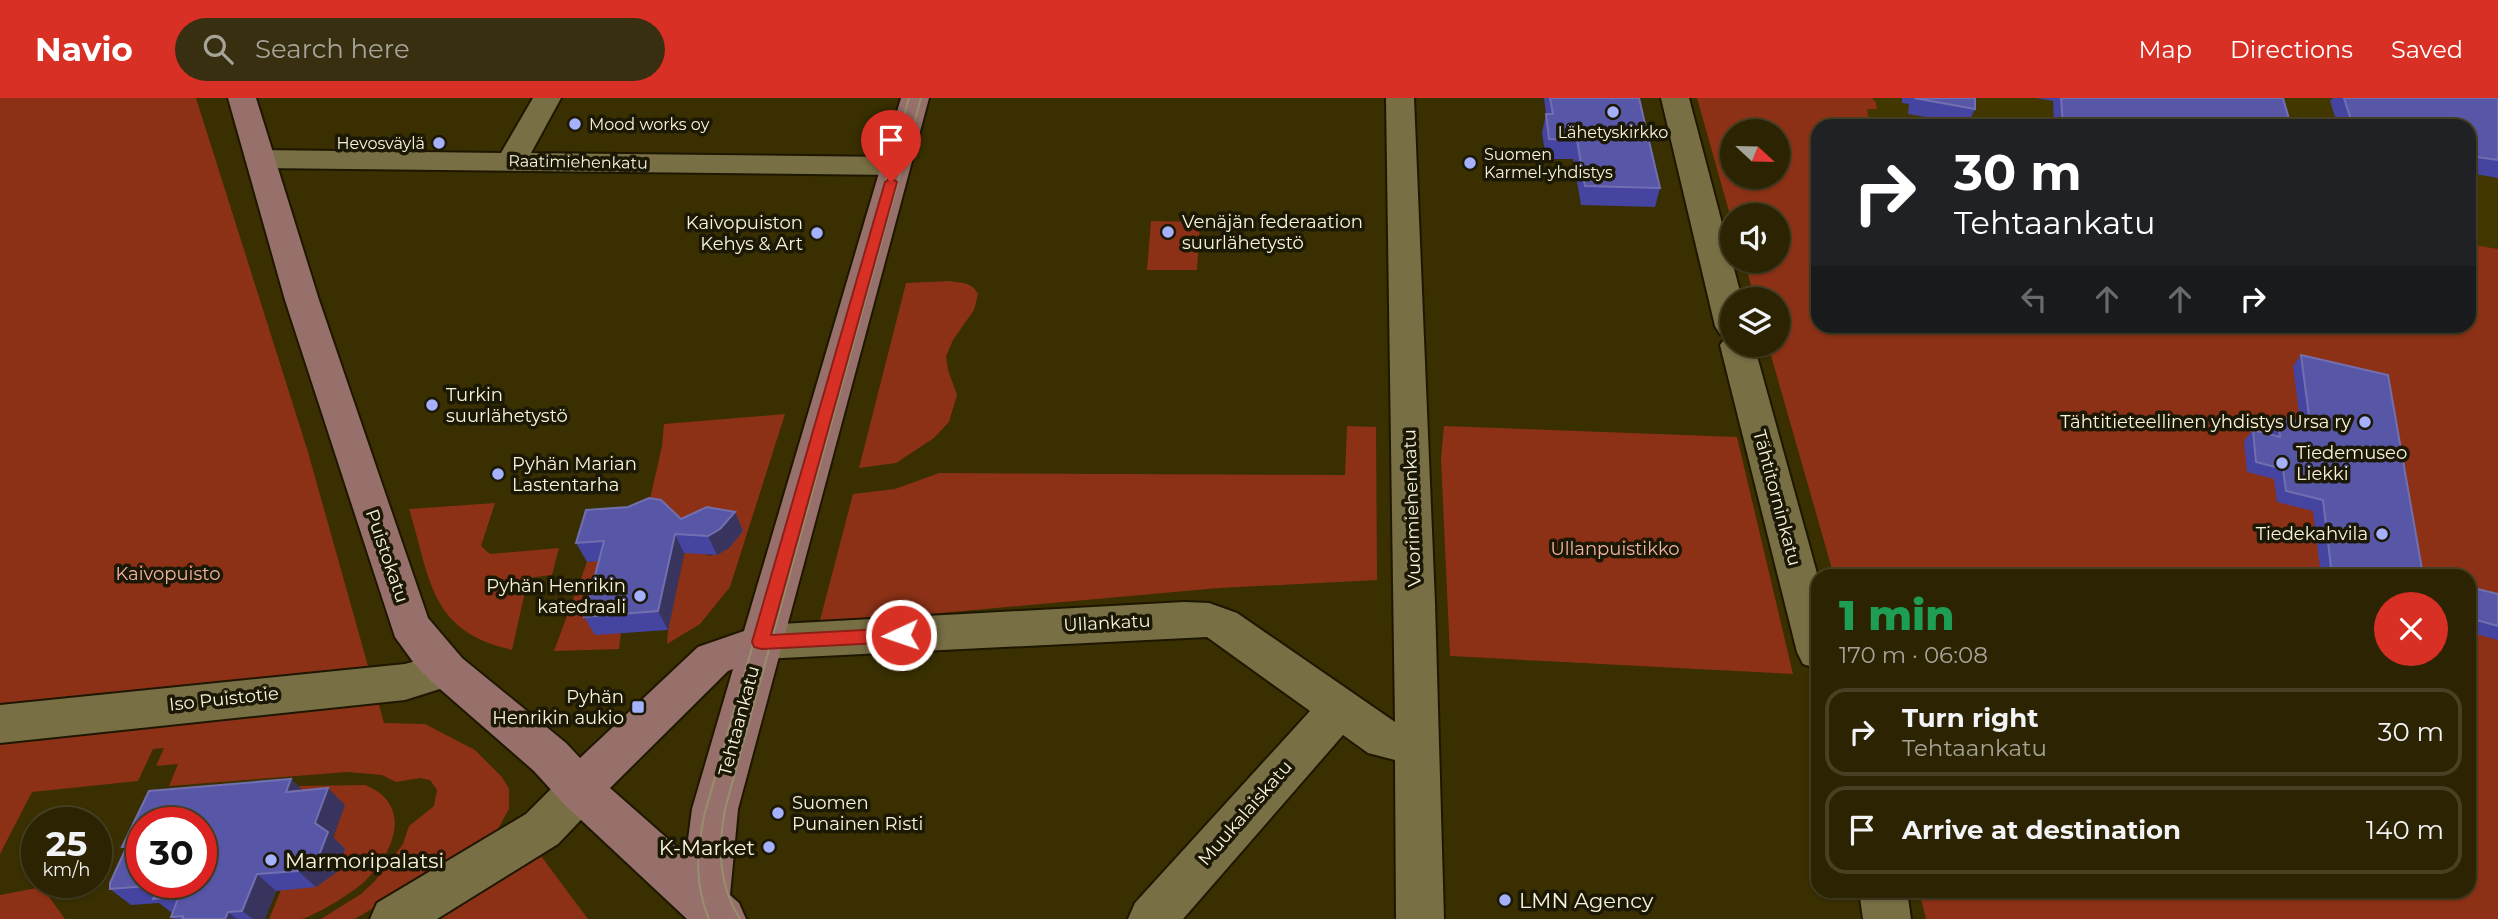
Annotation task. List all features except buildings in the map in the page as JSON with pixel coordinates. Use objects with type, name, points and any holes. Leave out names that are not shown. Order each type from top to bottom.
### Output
[{"type":"street","name":"Puistokatu","points":[[242,98],[302,300],[410,625],[431,654],[447,670],[550,757],[580,790],[714,911]]},
{"type":"street","points":[[511,161],[547,98]]},
{"type":"street","name":"Tehtaankatu","points":[[714,911],[710,843],[715,809],[915,98]]},
{"type":"street","name":"Vuorimiehenkatu","points":[[1400,98],[1415,603],[1420,919]]},
{"type":"street","points":[[1675,98],[1722,287]]},
{"type":"street","name":"Raatimiehenkatu","points":[[260,159],[895,166]]},
{"type":"street","name":"Tähtitorninkatu","points":[[1740,357],[1811,625]]},
{"type":"street","name":"Ullankatu","points":[[761,642],[1184,619],[1209,620],[1222,625],[1384,740],[1416,743]]},
{"type":"street","points":[[394,919],[542,829],[610,756],[713,659],[761,642]]},
{"type":"street","name":"Iso Puistotie","points":[[0,724],[405,682],[447,670]]},
{"type":"street","name":"Muukalaiskatu","points":[[1152,919],[1340,708]]},
{"type":"street","points":[[1884,898],[1887,919]]},
{"type":"shaded area","points":[[1697,98],[2498,98],[2498,249],[2476,245],[2476,119],[1811,119],[1811,126],[1790,124],[1790,119],[1770,119]]},
{"type":"green space","name":"Kaivopuisto","points":[[0,98],[196,98],[308,452],[384,723],[425,724],[475,750],[502,777],[509,789],[509,809],[495,834],[355,919],[321,919],[361,894],[375,881],[403,844],[409,826],[434,806],[437,790],[430,780],[420,778],[396,782],[382,775],[348,772],[169,786],[178,764],[156,766],[164,748],[153,749],[138,781],[32,792],[24,807],[21,807],[21,813],[0,854]]},
{"type":"green space","points":[[1697,98],[1872,98],[1876,103],[1877,109],[1867,109],[1871,119],[1811,119],[1811,333],[2476,333],[2476,245],[2498,249],[2498,919],[1926,919],[1921,898],[2476,898],[2476,569],[1832,569],[1771,357],[1790,357],[1790,287],[1752,287],[1747,273],[1790,273],[1790,203],[1727,203],[1723,189],[1790,189],[1790,119],[1720,119],[1720,179]]},
{"type":"green space","points":[[1151,221],[1200,222],[1197,270],[1147,270]]},
{"type":"green space","points":[[949,281],[970,285],[978,294],[974,310],[953,340],[946,356],[957,395],[949,422],[934,438],[896,463],[859,468],[906,283]]},
{"type":"green space","points":[[785,414],[730,587],[700,624],[667,644],[686,546],[710,556],[729,548],[645,521],[662,446],[664,424]]},
{"type":"green space","points":[[1347,426],[1376,427],[1377,580],[1219,588],[819,624],[853,494],[895,489],[939,473],[1345,475]]},
{"type":"green space","name":"Ullanpuistikko","points":[[1444,426],[1737,437],[1793,674],[1450,656],[1441,459]]},
{"type":"green space","points":[[495,503],[481,546],[490,554],[559,548],[552,575],[528,578],[512,650],[464,630],[449,616],[429,580],[409,509]]},
{"type":"green space","points":[[614,559],[621,633],[619,649],[554,651],[587,562]]},
{"type":"green space","points":[[365,785],[380,793],[394,816],[394,829],[385,856],[366,880],[326,908],[302,919],[269,919],[281,890],[333,839],[344,806],[234,793],[297,786]]},
{"type":"green space","points":[[541,856],[588,919],[431,919]]},
{"type":"green space","points":[[21,891],[21,898],[50,898],[65,919],[0,919],[0,895]]},
{"type":"tram line","points":[[709,919],[701,893],[698,868],[704,816],[909,98]]},
{"type":"tram line","points":[[740,919],[727,893],[722,866],[721,838],[725,809],[921,98]]},
{"type":"place","name":"Lähetyskirkko","points":[[1613,112]]},
{"type":"place","name":"Mood works oy","points":[[575,124]]},
{"type":"place","name":"Hevosväylä","points":[[439,143]]},
{"type":"place","name":"Suomen Karmel-yhdistys","points":[[1470,163]]},
{"type":"place","name":"Venäjän federaation suurlähetystö","points":[[1168,232]]},
{"type":"place","name":"Kaivopuiston Kehys & Art","points":[[817,233]]},
{"type":"place","name":"Turkin suurlähetystö","points":[[432,405]]},
{"type":"place","name":"Tähtitieteellinen yhdistys Ursa ry","points":[[2365,422]]},
{"type":"place","name":"Tiedemuseo Liekki","points":[[2282,463]]},
{"type":"place","name":"Pyhän Marian Lastentarha","points":[[498,474]]},
{"type":"place","name":"Tiedekahvila","points":[[2382,534]]},
{"type":"place","name":"Pyhän Henrikin katedraali","points":[[640,596]]},
{"type":"place","name":"Pyhän Henrikin aukio","points":[[638,707]]},
{"type":"place","name":"Suomen Punainen Risti","points":[[778,813]]},
{"type":"place","name":"K-Market","points":[[769,847]]},
{"type":"place","name":"Marmoripalatsi","points":[[271,860]]},
{"type":"place","name":"LMN Agency","points":[[1505,900]]},
{"type":"route","points":[[891,182],[761,642],[901,635]]}]
